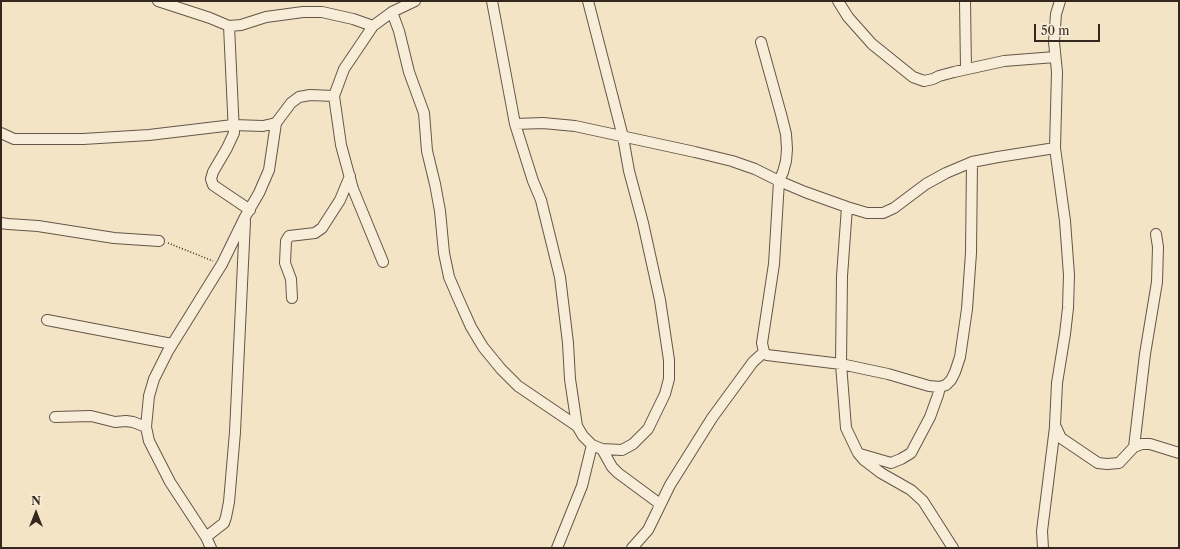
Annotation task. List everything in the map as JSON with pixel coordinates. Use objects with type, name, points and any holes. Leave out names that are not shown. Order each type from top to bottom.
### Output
[{"type":"street","points":[[158,1],[210,18],[229,26],[241,25],[266,17],[303,12],[322,12],[353,18],[374,26]]},
{"type":"street","points":[[383,262],[353,189],[341,145],[334,96],[344,69],[374,26],[392,12],[415,1]]},
{"type":"street","points":[[492,1],[515,124],[531,176],[541,200],[560,277],[576,426],[582,436],[592,445],[602,449],[622,450],[633,444],[648,429],[665,394],[669,378],[669,360],[660,300],[643,223],[629,171],[623,137],[588,1]]},
{"type":"street","points":[[838,1],[848,18],[872,44],[913,77],[924,81],[966,69],[1004,62],[1056,57]]},
{"type":"street","points":[[965,1],[966,69]]},
{"type":"street","points":[[1043,548],[1042,531],[1055,425],[1057,383],[1068,308],[1069,275],[1065,220],[1055,148],[1057,118],[1056,57],[1054,42],[1056,14],[1060,1]]},
{"type":"street","points":[[392,12],[399,32],[409,72],[424,113],[427,151],[440,211],[444,253],[449,278],[471,327],[483,347],[501,369],[518,386],[576,426]]},
{"type":"street","points":[[229,26],[234,133],[232,140],[216,166],[211,179],[213,185],[247,213]]},
{"type":"street","points":[[761,42],[786,134],[786,161],[779,181],[774,264],[762,343],[764,352],[767,355],[841,364],[888,374],[940,388],[946,385],[951,380],[955,372],[960,357],[964,336],[971,253],[972,162]]},
{"type":"street","points":[[211,548],[206,537],[179,497],[149,441],[146,427],[149,396],[154,379],[172,344],[222,264],[247,213],[259,193],[268,170],[276,123],[291,102],[299,97],[310,95],[334,96]]},
{"type":"street","points":[[1,133],[14,139],[83,139],[149,135],[233,125],[262,126],[276,123]]},
{"type":"street","points":[[515,124],[561,124],[596,130],[732,161],[847,207],[867,213],[883,214],[894,208],[926,184],[946,173],[972,162],[1055,148]]},
{"type":"street","points":[[292,298],[291,279],[285,263],[286,241],[290,236],[315,233],[322,228],[340,200],[350,176]]},
{"type":"street","points":[[847,207],[842,276],[841,364],[846,428],[858,453],[864,460],[881,473],[912,490],[916,494],[930,510],[953,548]]},
{"type":"street","points":[[206,537],[224,523],[229,502],[235,432],[247,213]]},
{"type":"street","points":[[1,223],[38,226],[114,238],[158,241]]},
{"type":"street","points":[[1134,447],[1157,282],[1158,247],[1156,234]]},
{"type":"street","points":[[47,320],[172,344]]},
{"type":"street","points":[[632,548],[648,530],[670,485],[718,409],[753,362],[764,352]]},
{"type":"street","points":[[858,453],[891,463],[911,453],[930,417],[940,388]]},
{"type":"street","points":[[54,417],[91,416],[115,422],[133,422],[146,427]]},
{"type":"street","points":[[1055,425],[1061,438],[1098,463],[1119,463],[1134,447],[1142,444],[1150,444],[1179,453]]},
{"type":"street","points":[[558,548],[582,486],[592,445]]},
{"type":"street","points":[[602,449],[612,467],[618,473],[660,504]]},
{"type":"path","points":[[158,241],[174,245],[222,264]]}]
